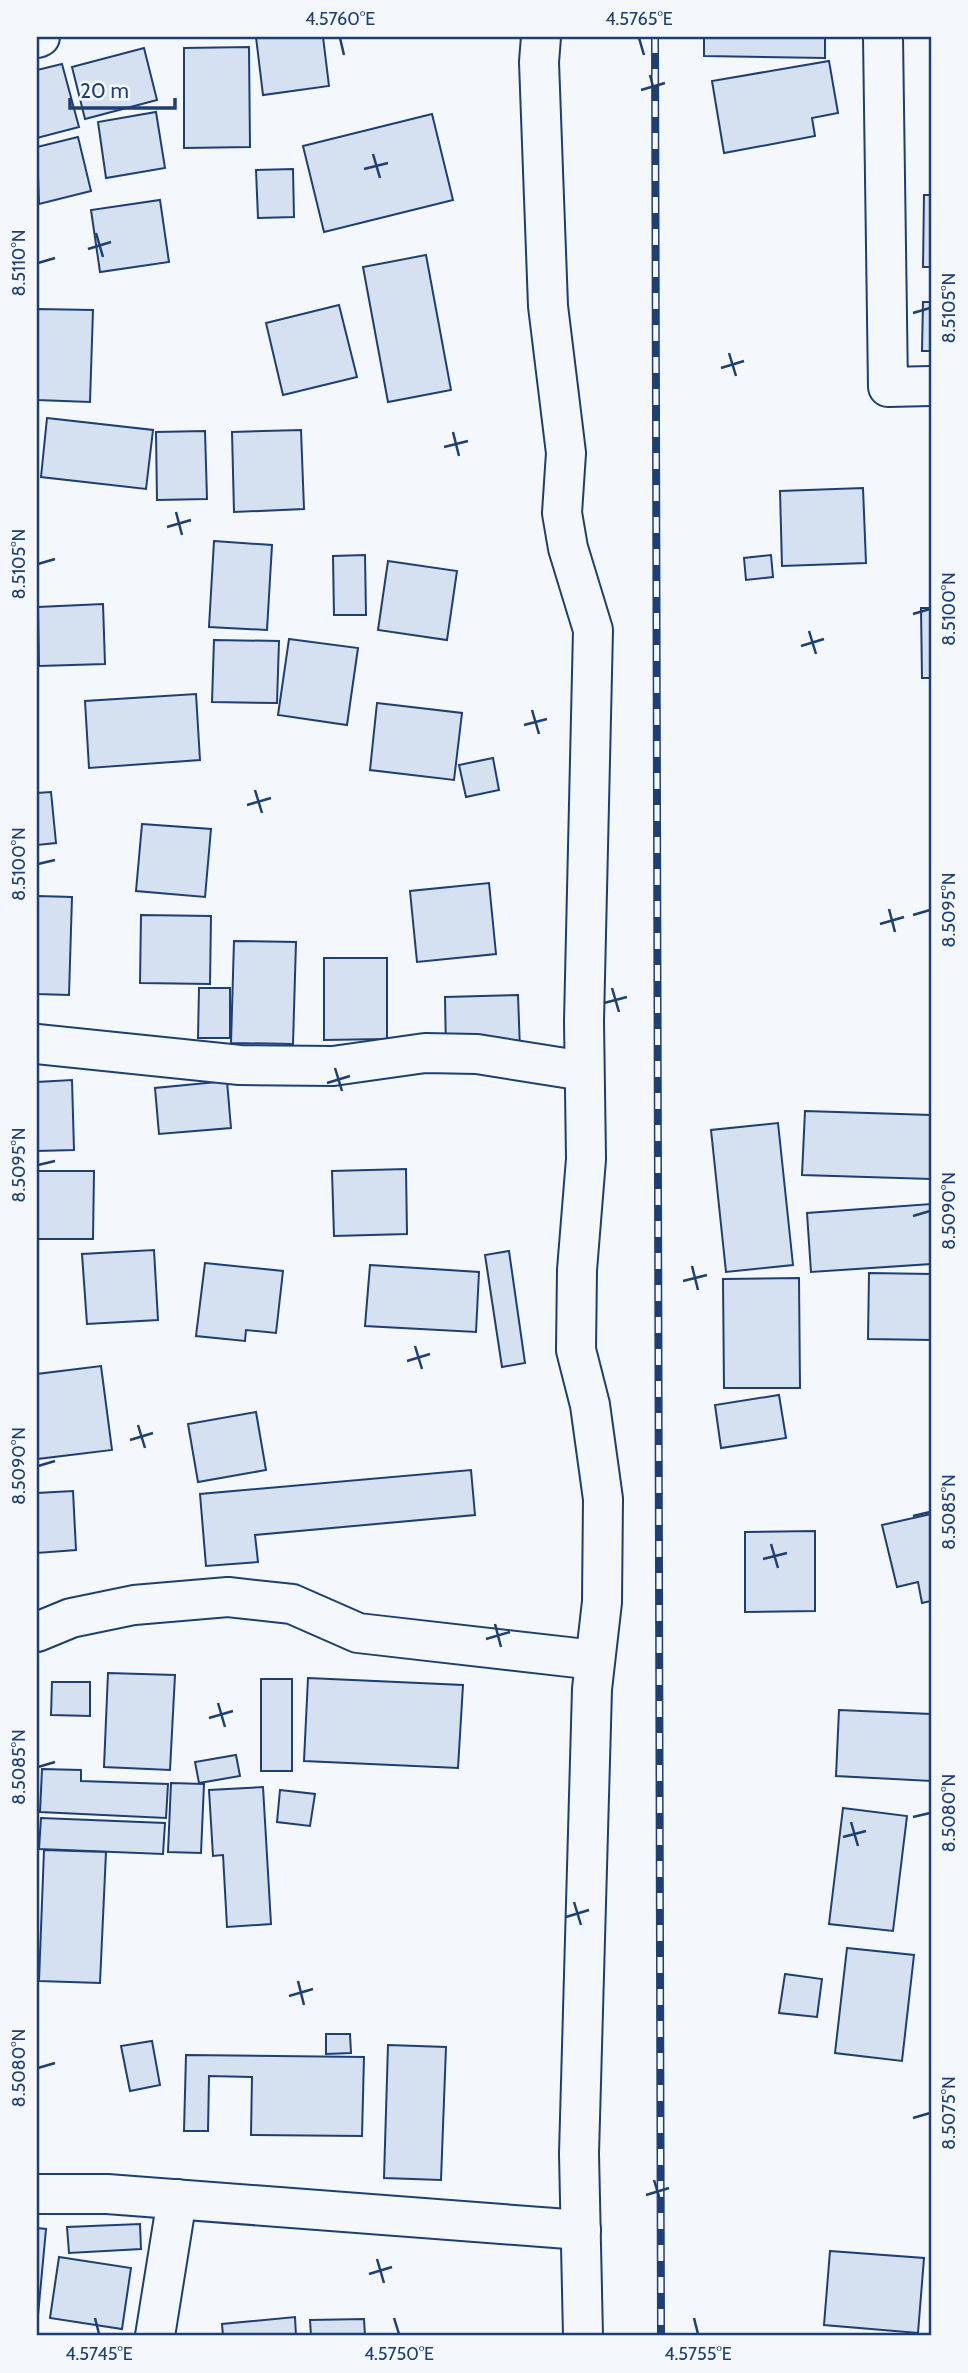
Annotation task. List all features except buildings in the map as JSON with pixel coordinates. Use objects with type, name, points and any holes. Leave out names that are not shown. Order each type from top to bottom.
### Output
[{"type":"street","points":[[541,37],[539,62],[548,306],[566,453],[562,513],[568,548],[593,630],[584,1072],[586,1159],[577,1270],[576,1350],[590,1405],[603,1499],[602,1602],[592,1689],[579,2140],[583,2336]]},
{"type":"street","points":[[883,37],[888,387],[931,386]]},
{"type":"street","points":[[37,1044],[121,1050],[240,1065],[333,1066],[425,1053],[477,1054],[584,1072]]},
{"type":"street","points":[[37,1632],[71,1618],[134,1605],[228,1597],[292,1604],[358,1633],[596,1660]]},
{"type":"street","points":[[37,2194],[107,2194],[580,2230]]},
{"type":"street","points":[[155,2336],[177,2199]]},
{"type":"railway","points":[[655,37],[661,2336]]}]
